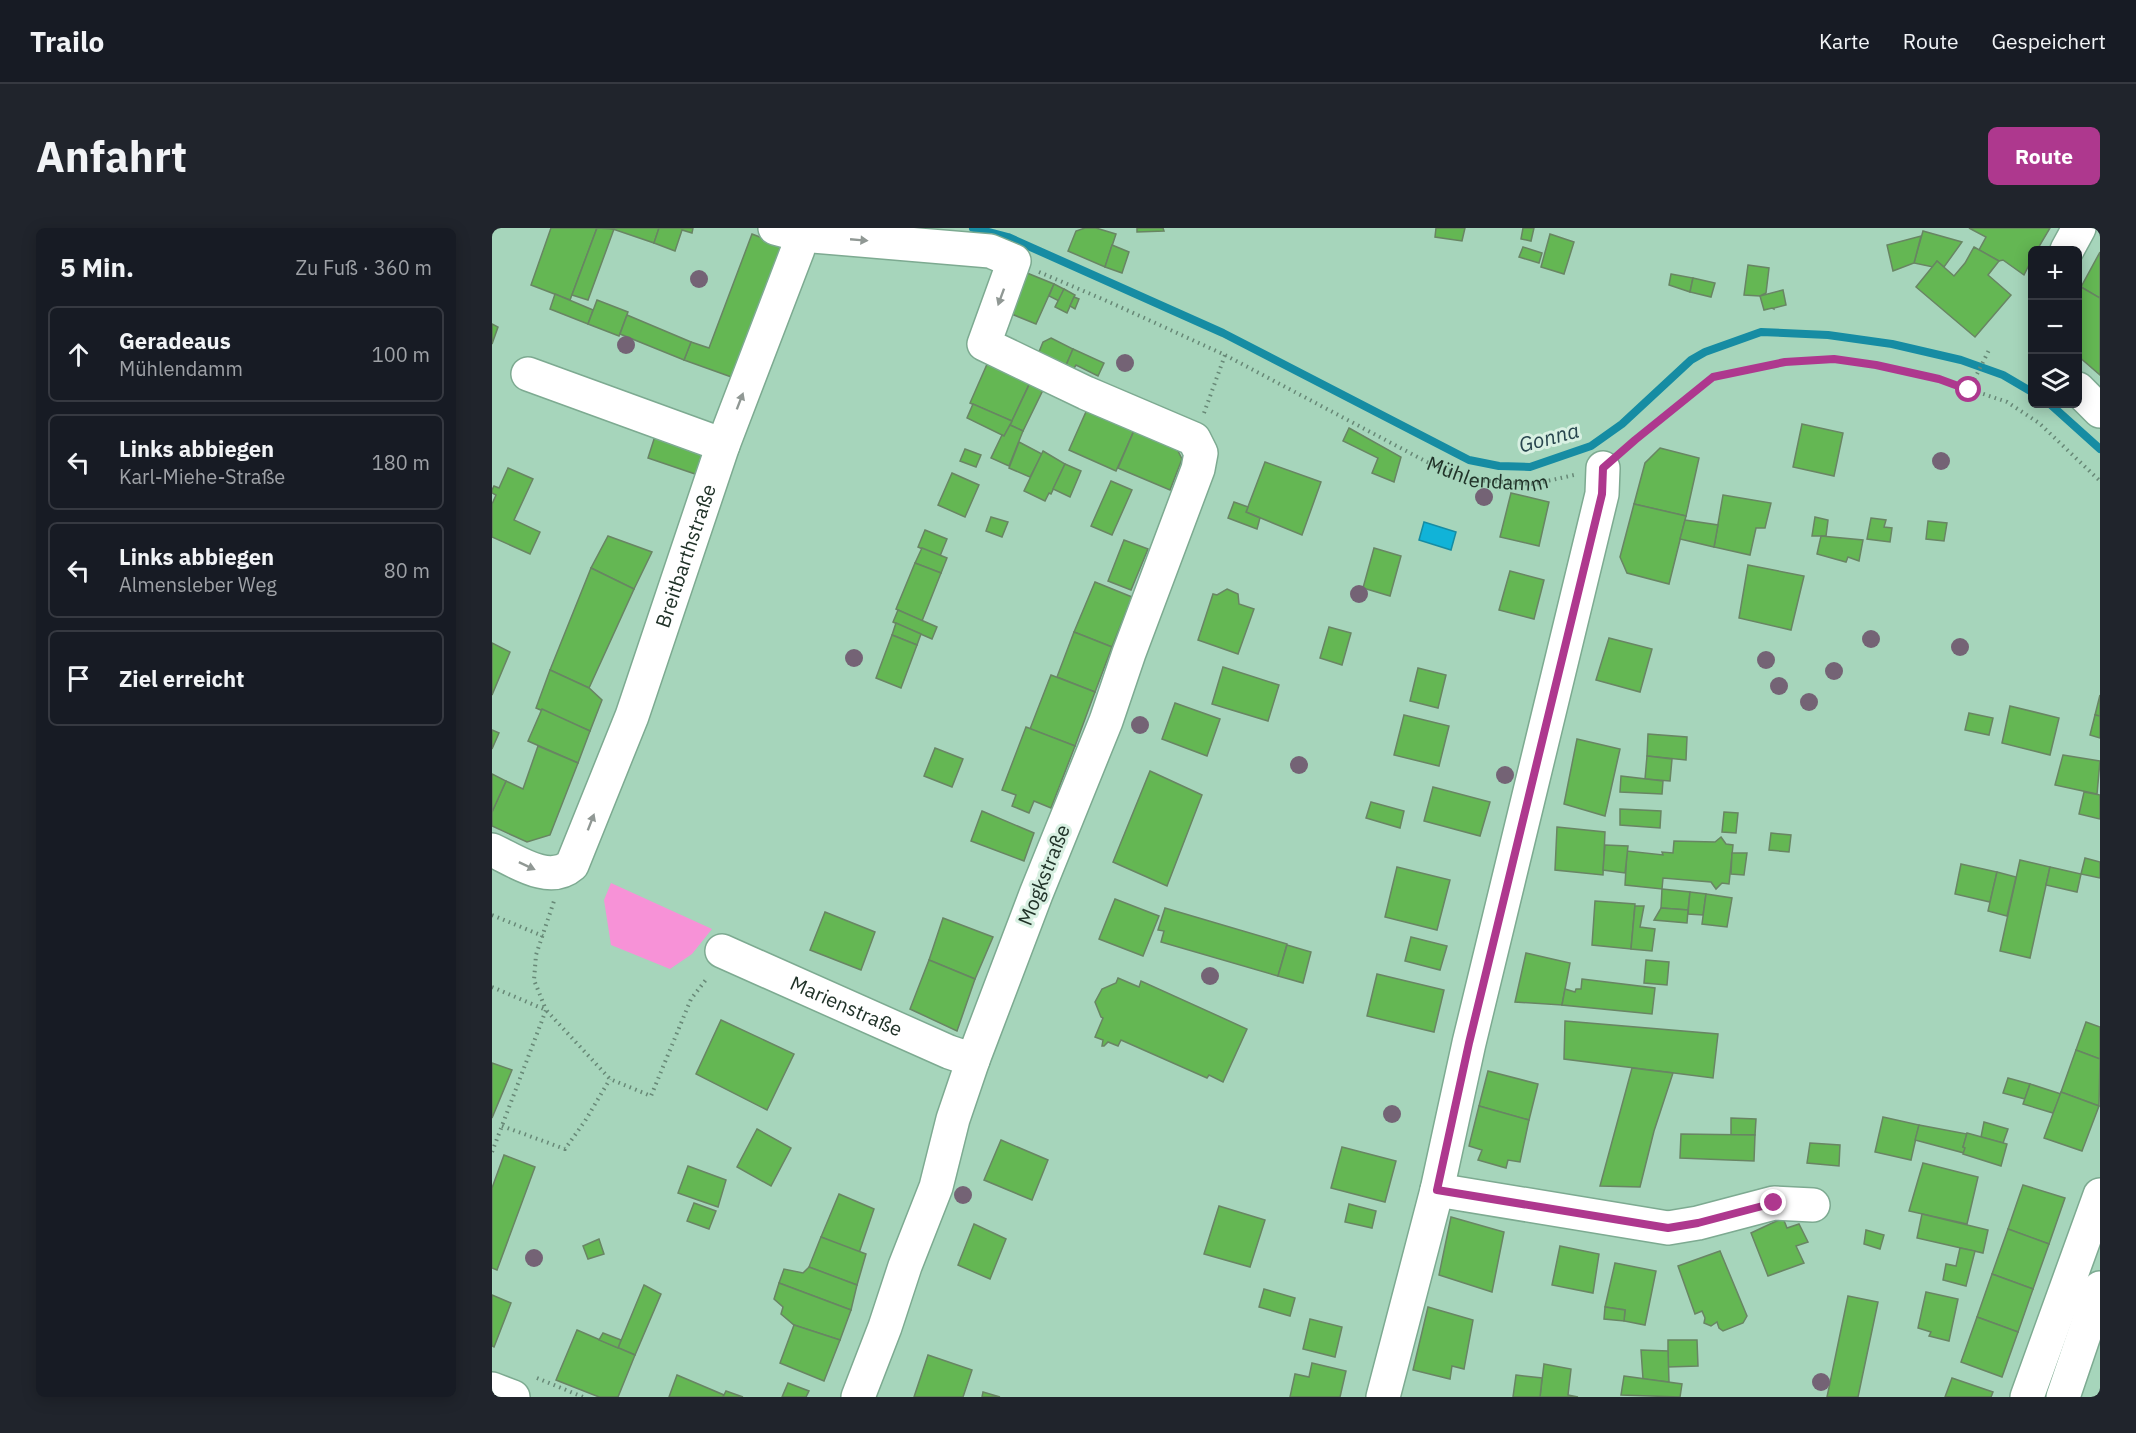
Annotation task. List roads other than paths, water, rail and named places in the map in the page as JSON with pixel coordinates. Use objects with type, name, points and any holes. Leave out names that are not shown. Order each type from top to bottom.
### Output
[{"type":"street","points":[[2069,246],[2079,228]]},
{"type":"street","name":"Mogkstraße","points":[[788,232],[990,251],[1014,261],[984,344],[1086,393],[1194,439],[1201,453],[1198,469],[1106,721],[1036,894],[973,1060],[953,1119],[936,1187],[858,1397]]},
{"type":"street","name":"Breitbarthstraße","points":[[492,850],[544,873],[563,872],[572,865],[580,849],[632,716],[723,445],[798,249],[788,232]]},
{"type":"street","points":[[528,374],[723,445]]},
{"type":"street","points":[[2082,393],[2100,411]]},
{"type":"street","points":[[1383,1397],[1437,1190],[1469,1043],[1602,494],[1603,468]]},
{"type":"street","name":"Marienstraße","points":[[722,951],[949,1052],[973,1060]]},
{"type":"street","points":[[1437,1190],[1668,1228],[1698,1223],[1774,1203],[1813,1205]]},
{"type":"street","points":[[2027,1397],[2100,1197]]},
{"type":"street","points":[[2062,1397],[2100,1288]]},
{"type":"street","points":[[492,1389],[513,1397]]},
{"type":"water","points":[[1424,522],[1456,532],[1451,550],[1419,540]]},
{"type":"waterway","name":"Gonna","points":[[973,228],[1008,237],[1223,333],[1469,460],[1499,466],[1530,467],[1591,446],[1622,424],[1691,360],[1705,352],[1761,332],[1828,335],[1892,344],[1961,360],[2003,375],[2028,390]]},
{"type":"waterway","name":"Gonna","points":[[2054,408],[2100,449]]}]
